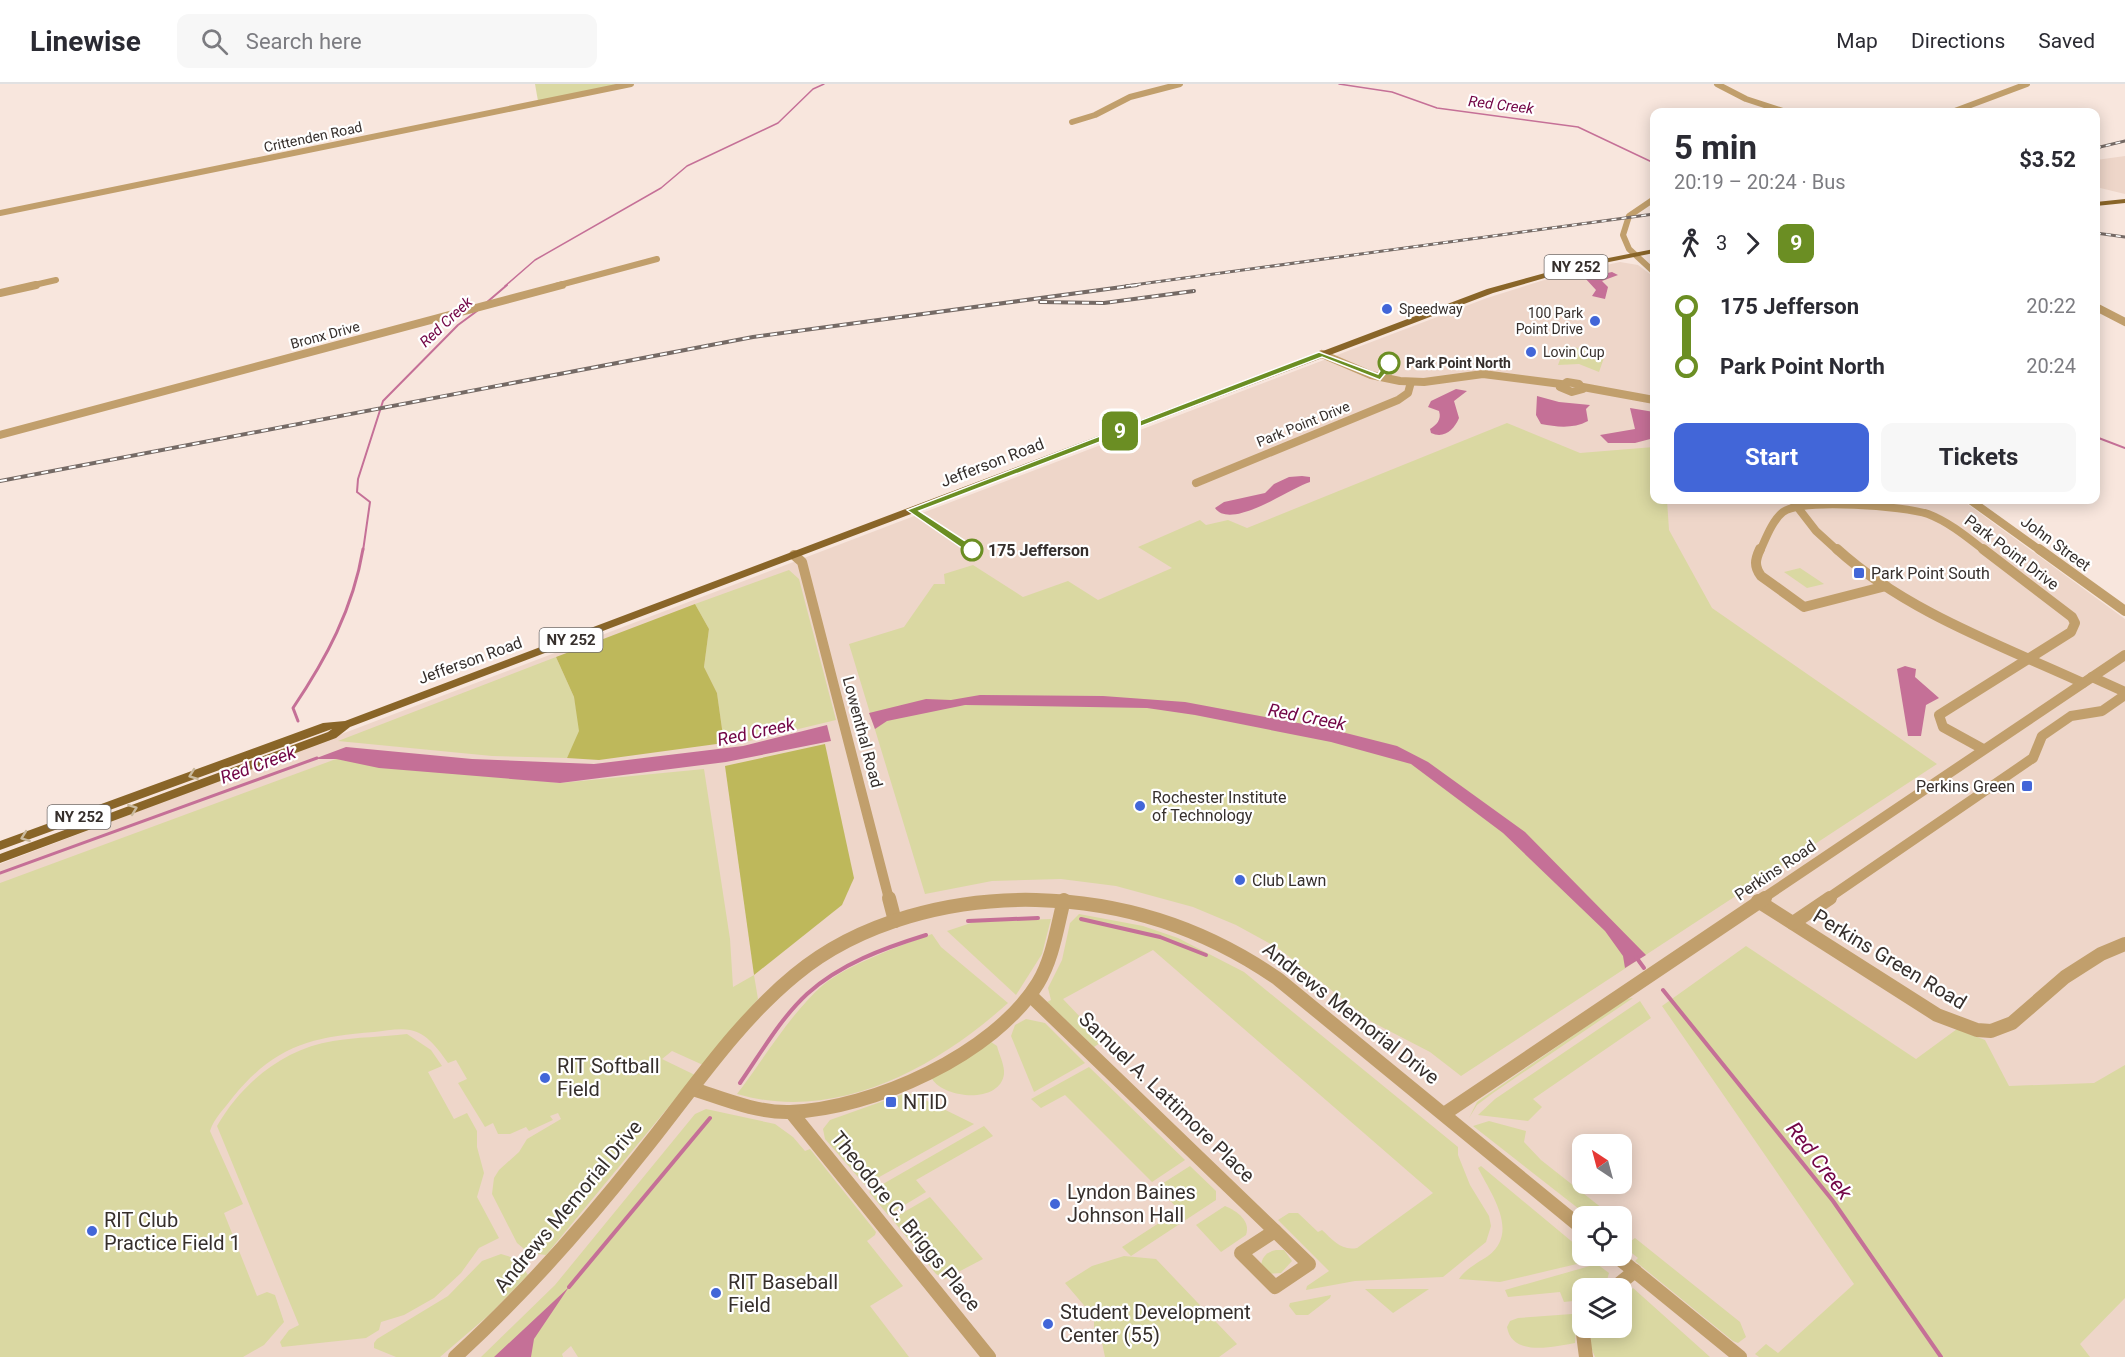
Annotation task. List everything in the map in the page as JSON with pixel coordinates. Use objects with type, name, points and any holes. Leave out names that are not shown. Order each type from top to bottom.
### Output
[{"type":"main road","points":[[2100,204],[2125,201]]},
{"type":"main road","name":"Jefferson Road","points":[[0,846],[327,726],[347,723],[1505,286],[1650,252]]},
{"type":"main road","name":"Jefferson Road","points":[[0,859],[332,735],[347,723]]},
{"type":"street","name":"Crittenden Road","points":[[0,213],[632,84]]},
{"type":"street","points":[[1072,122],[1095,116],[1130,97],[1180,84]]},
{"type":"street","points":[[1717,84],[1746,99],[1774,108]]},
{"type":"street","points":[[1963,108],[2027,84]]},
{"type":"street","points":[[1650,201],[1636,209],[1625,223],[1623,236],[1634,255],[1650,269]]},
{"type":"street","name":"Bronx Drive","points":[[0,435],[657,259]]},
{"type":"street","points":[[0,293],[57,280]]},
{"type":"street","points":[[2100,308],[2125,322]]},
{"type":"street","points":[[1322,354],[1371,375],[1411,382],[1483,374],[1560,385],[1572,392],[1582,389],[1595,390],[1650,399]]},
{"type":"street","name":"Park Point Drive","points":[[1196,483],[1398,400],[1408,393],[1411,382]]},
{"type":"street","points":[[1793,504],[1779,515],[1756,558],[1756,569],[1761,576],[1800,605],[1808,607],[1886,586]]},
{"type":"street","points":[[1795,504],[1825,541],[1886,586],[1927,609],[2030,658],[2125,694]]},
{"type":"street","name":"Park Point Drive","points":[[1820,504],[1900,507],[1928,514],[1951,525],[2072,617],[2075,623],[2071,632],[1939,715],[1943,727],[1983,749]]},
{"type":"street","name":"John Street","points":[[1976,504],[2125,611]]},
{"type":"street","name":"Lowenthal Road","points":[[794,555],[802,562],[895,921]]},
{"type":"street","name":"Perkins Road","points":[[1444,1113],[2125,655]]},
{"type":"street","points":[[1793,923],[2033,758],[2042,736],[2071,716],[2102,711],[2125,694]]},
{"type":"street","name":"Andrews Memorial Drive","points":[[455,1357],[513,1304],[555,1259],[754,1016],[795,975],[846,942],[895,921],[982,902],[1016,899],[1064,900],[1111,906],[1149,915],[1194,930],[1234,949],[1278,979],[1572,1220]]},
{"type":"street","points":[[693,1089],[760,1109],[791,1112],[832,1108],[912,1080],[976,1043],[1005,1020],[1030,995],[1049,958],[1064,900]]},
{"type":"street","name":"Perkins Green Road","points":[[1758,902],[1937,1015],[1984,1031],[1992,1031],[2012,1023],[2065,977],[2104,953],[2125,944]]},
{"type":"street","name":"Samuel A. Lattimore Place","points":[[1030,995],[1275,1230]]},
{"type":"street","name":"Theodore C. Briggs Place","points":[[791,1112],[989,1357]]},
{"type":"street","points":[[1629,1266],[1740,1357]]},
{"type":"street","points":[[1626,1278],[1635,1271]]},
{"type":"street","points":[[1584,1338],[1586,1357]]},
{"type":"shaded area","points":[[535,84],[625,84],[538,101]]},
{"type":"shaded area","points":[[2125,156],[2125,194],[2100,188],[2100,159]]},
{"type":"shaded area","name":"Rochester Institute of Technology","points":[[1620,262],[1638,265],[1650,274],[1650,504],[1967,504],[2125,619],[2125,1357],[0,1357],[0,864],[1487,298],[1557,276]]},
{"type":"shaded area","points":[[1612,272],[1618,275],[1602,281],[1608,287],[1605,299],[1592,296],[1596,290],[1585,278]]},
{"type":"shaded area","points":[[1565,346],[1606,352],[1599,372],[1579,364],[1558,365]]},
{"type":"shaded area","points":[[1456,389],[1467,391],[1454,401],[1459,418],[1457,422],[1451,430],[1444,434],[1431,433],[1430,429],[1438,422],[1440,414],[1439,411],[1428,407],[1431,401]]},
{"type":"shaded area","points":[[1537,396],[1559,402],[1590,405],[1586,409],[1588,421],[1571,426],[1541,424],[1536,415]]},
{"type":"shaded area","points":[[1630,408],[1650,411],[1650,439],[1635,443],[1608,443],[1600,435],[1635,429]]},
{"type":"shaded area","points":[[1507,423],[1580,453],[1650,447],[1650,504],[1667,504],[1669,530],[1712,608],[1937,764],[1461,1076],[1430,1052],[1372,1022],[1278,948],[1236,925],[1193,907],[1116,886],[1061,879],[992,881],[925,894],[849,644],[904,627],[934,584],[945,584],[944,574],[973,565],[1023,597],[1068,581],[1098,600],[1172,568],[1138,547],[1200,520],[1206,525],[1228,520],[1247,528]]},
{"type":"shaded area","points":[[1289,477],[1310,477],[1310,482],[1261,506],[1234,514],[1223,514],[1215,508],[1224,502],[1265,493],[1274,484]]},
{"type":"shaded area","points":[[1800,568],[1824,584],[1807,588],[1784,572]]},
{"type":"shaded area","points":[[789,570],[799,579],[836,720],[749,741],[724,743],[717,693],[704,667],[709,629],[695,604]]},
{"type":"shaded area","points":[[695,604],[709,629],[704,667],[717,693],[724,743],[599,760],[567,758],[579,731],[574,697],[556,657]]},
{"type":"shaded area","points":[[556,657],[574,697],[580,731],[567,758],[492,756],[338,741]]},
{"type":"shaded area","points":[[1905,666],[1916,669],[1915,677],[1939,698],[1926,705],[1921,736],[1908,736],[1897,669]]},
{"type":"shaded area","points":[[980,695],[1103,696],[1185,702],[1330,729],[1397,746],[1428,762],[1525,832],[1646,955],[1625,968],[1623,956],[1605,931],[1503,833],[1411,764],[1331,742],[1195,715],[1147,708],[965,705],[887,721],[875,729],[869,713],[926,699],[951,700]]},
{"type":"shaded area","name":"Red Creek","points":[[827,725],[831,741],[726,762],[560,783],[379,768],[336,759],[314,759],[346,747],[472,759],[594,764],[743,746]]},
{"type":"shaded area","points":[[825,744],[854,878],[842,905],[754,975],[725,766]]},
{"type":"shaded area","points":[[336,759],[560,783],[704,769],[730,939],[733,987],[754,975],[758,999],[703,1065],[672,1051],[662,1059],[695,1075],[546,1255],[529,1253],[517,1243],[492,1194],[494,1178],[499,1170],[519,1152],[527,1139],[561,1119],[558,1113],[550,1116],[553,1120],[529,1131],[526,1127],[510,1134],[498,1134],[493,1123],[485,1127],[458,1083],[467,1079],[456,1060],[448,1063],[427,1038],[410,1030],[351,1034],[312,1041],[295,1047],[279,1055],[248,1080],[220,1113],[210,1131],[243,1204],[224,1213],[257,1296],[267,1292],[275,1295],[284,1322],[264,1345],[243,1357],[0,1357],[0,883]]},
{"type":"shaded area","points":[[1079,914],[1143,926],[1178,938],[1244,972],[1458,1147],[1458,1155],[1470,1185],[1489,1216],[1491,1226],[1486,1242],[1443,1277],[1355,1281],[1306,1290],[1307,1286],[1329,1271],[1278,1220],[1289,1213],[1298,1213],[1318,1232],[1322,1230],[1338,1244],[1346,1248],[1357,1248],[1433,1193],[1153,950],[1063,999],[1103,1041],[1094,1047],[1047,1002],[1051,1000],[1048,988],[1062,960],[1070,923]]},
{"type":"shaded area","points":[[1051,919],[1042,954],[1016,995],[947,931],[974,922]]},
{"type":"shaded area","points":[[932,934],[941,947],[1008,1003],[949,1049],[883,1084],[847,1095],[811,1101],[774,1101],[737,1094],[788,1023],[823,985],[860,963]]},
{"type":"shaded area","points":[[1746,946],[1916,1059],[1957,1029],[1985,1040],[2009,1086],[2094,1083],[2125,1065],[2125,1298],[2080,1344],[2090,1357],[1759,1357],[1755,1354],[1766,1344],[1778,1353],[1854,1284],[1662,1006]]},
{"type":"shaded area","points":[[1633,998],[1493,1093],[1477,1105],[1469,1118],[1477,1102],[1626,999]]},
{"type":"shaded area","points":[[1640,1001],[1651,1018],[1533,1099],[1542,1107],[1528,1121],[1478,1115],[1495,1099]]},
{"type":"shaded area","points":[[1026,1019],[1045,1023],[1085,1063],[1034,1092],[1011,1036],[1015,1025]]},
{"type":"shaded area","points":[[407,1034],[431,1050],[442,1066],[428,1072],[454,1119],[467,1113],[477,1131],[477,1147],[484,1173],[477,1197],[499,1238],[479,1248],[461,1273],[434,1298],[404,1315],[381,1322],[379,1330],[366,1338],[282,1347],[280,1342],[289,1330],[299,1325],[217,1126],[227,1110],[252,1082],[281,1060],[297,1052],[333,1041]]},
{"type":"shaded area","points":[[991,1042],[997,1046],[1004,1071],[1000,1084],[993,1090],[983,1094],[959,1094],[939,1086],[932,1079],[983,1044]]},
{"type":"shaded area","points":[[1089,1067],[1185,1160],[1152,1182],[1065,1095],[1041,1108],[1031,1099]]},
{"type":"shaded area","points":[[903,1094],[913,1094],[974,1124],[865,1185],[825,1139],[823,1129],[830,1120]]},
{"type":"shaded area","points":[[706,1109],[775,1124],[793,1137],[805,1151],[810,1149],[876,1232],[867,1241],[903,1286],[870,1306],[909,1357],[578,1357],[571,1346],[562,1354],[563,1357],[481,1357],[555,1285],[695,1114]]},
{"type":"shaded area","points":[[1489,1121],[1526,1131],[1524,1142],[1541,1160],[1572,1184],[1572,1194],[1584,1194],[1599,1206],[1575,1206],[1473,1126]]},
{"type":"shaded area","points":[[984,1126],[993,1136],[916,1180],[926,1192],[888,1215],[869,1192]]},
{"type":"shaded area","points":[[1190,1166],[1216,1191],[1216,1200],[1131,1256],[1122,1247],[1179,1210],[1157,1187]]},
{"type":"shaded area","points":[[1481,1166],[1572,1242],[1572,1265],[1500,1282],[1459,1279],[1468,1269],[1488,1256],[1502,1236],[1500,1213],[1478,1168]]},
{"type":"shaded area","points":[[930,1197],[983,1259],[945,1279],[936,1274],[892,1219]]},
{"type":"shaded area","points":[[1225,1206],[1242,1217],[1247,1230],[1246,1235],[1221,1252],[1196,1225]]},
{"type":"shaded area","points":[[1635,1238],[1740,1322],[1746,1337],[1738,1343],[1733,1341],[1635,1261],[1638,1258],[1632,1253],[1632,1240]]},
{"type":"shaded area","points":[[1284,1250],[1292,1261],[1281,1273],[1268,1274],[1261,1266],[1262,1260],[1268,1253]]},
{"type":"shaded area","points":[[501,1254],[517,1259],[528,1275],[490,1314],[440,1357],[396,1357],[374,1348],[377,1339],[448,1296],[482,1261]]},
{"type":"shaded area","points":[[1124,1256],[1156,1259],[1237,1344],[1219,1357],[1105,1357],[1100,1333],[1094,1329],[1094,1317],[1065,1283],[1092,1266]]},
{"type":"shaded area","points":[[1590,1266],[1600,1266],[1609,1273],[1608,1278],[1572,1278],[1572,1301],[1564,1302],[1560,1292],[1508,1297],[1505,1290]]},
{"type":"shaded area","points":[[569,1287],[534,1339],[531,1357],[494,1357]]},
{"type":"shaded area","points":[[1365,1289],[1429,1289],[1393,1313]]},
{"type":"shaded area","points":[[1632,1289],[1710,1357],[1595,1357],[1590,1345],[1590,1338],[1632,1338]]},
{"type":"shaded area","points":[[1331,1295],[1308,1315],[1296,1315],[1289,1306],[1290,1303]]},
{"type":"shaded area","points":[[1572,1314],[1572,1338],[1575,1338],[1575,1343],[1535,1348],[1517,1343],[1510,1336],[1507,1327],[1510,1321],[1518,1318]]},
{"type":"waterway","name":"Red Creek","points":[[505,286],[535,260],[661,188],[687,166],[778,123],[813,89],[824,84]]},
{"type":"waterway","name":"Red Creek","points":[[1339,84],[1392,92],[1437,108],[1578,127],[1650,161]]},
{"type":"waterway","name":"Red Creek","points":[[486,303],[507,285]]},
{"type":"waterway","name":"Red Creek","points":[[363,551],[370,502],[357,492],[358,479],[383,401],[458,325],[477,311]]},
{"type":"waterway","name":"Red Creek","points":[[2100,439],[2125,448]]},
{"type":"waterway","name":"Red Creek","points":[[298,721],[293,708],[337,633],[352,592],[363,549]]},
{"type":"waterway","name":"Red Creek","points":[[0,873],[317,758]]},
{"type":"waterway","points":[[968,921],[1038,918]]},
{"type":"waterway","points":[[1081,919],[1160,937],[1206,955]]},
{"type":"waterway","points":[[740,1083],[788,1014],[820,983],[863,958],[926,935]]},
{"type":"waterway","name":"Red Creek","points":[[1636,957],[1644,968]]},
{"type":"waterway","name":"Red Creek","points":[[1663,990],[1833,1201],[1941,1357]]},
{"type":"waterway","points":[[569,1287],[710,1118]]},
{"type":"railway","points":[[2100,147],[2125,141]]},
{"type":"railway","points":[[1126,286],[1650,215]]},
{"type":"railway","points":[[2100,234],[2125,237]]},
{"type":"railway","points":[[0,481],[753,337],[1137,285]]},
{"type":"railway","points":[[1040,302],[1104,303],[1194,291]]},
{"type":"bus line","name":"9","points":[[972,550],[912,510],[1322,354],[1380,378],[1389,363]]},
{"type":"place","name":"Speedway","points":[[1387,309]]},
{"type":"place","name":"100 Park Point Drive","points":[[1595,321]]},
{"type":"place","name":"Lovin Cup","points":[[1531,352]]},
{"type":"place","name":"Park Point North","points":[[1389,363]]},
{"type":"place","name":"175 Jefferson","points":[[972,550]]},
{"type":"place","name":"Park Point South","points":[[1859,573]]},
{"type":"place","name":"Perkins Green","points":[[2027,786]]},
{"type":"place","name":"Rochester Institute of Technology","points":[[1140,806]]},
{"type":"place","name":"Club Lawn","points":[[1240,880]]},
{"type":"place","name":"RIT Softball Field","points":[[545,1078]]},
{"type":"place","name":"NTID","points":[[891,1102]]},
{"type":"place","name":"Lyndon Baines Johnson Hall","points":[[1055,1204]]},
{"type":"place","name":"RIT Club Practice Field 1","points":[[92,1231]]},
{"type":"place","name":"RIT Baseball Field","points":[[716,1293]]},
{"type":"place","name":"Student Development Center (55)","points":[[1048,1324]]}]
